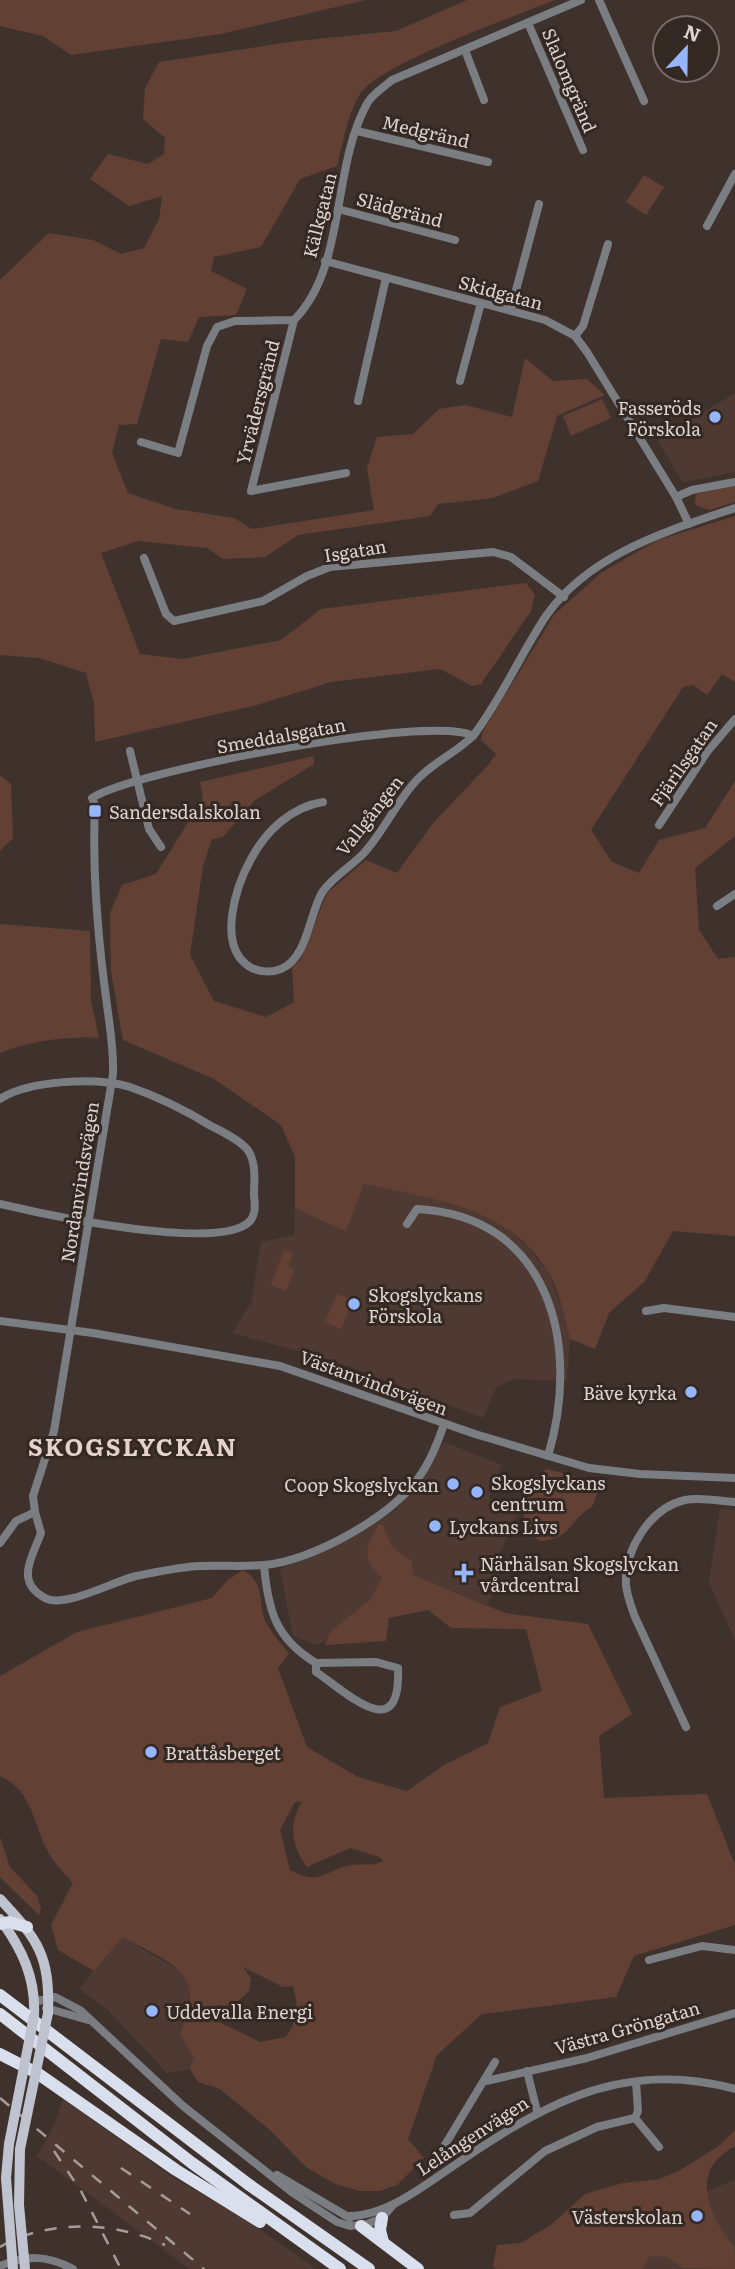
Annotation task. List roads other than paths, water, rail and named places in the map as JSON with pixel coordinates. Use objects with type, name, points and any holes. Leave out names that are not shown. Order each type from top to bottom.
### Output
[{"type":"highway","points":[[1,1922],[27,1927]]},
{"type":"highway","points":[[0,1995],[248,2185],[369,2269]]},
{"type":"highway","points":[[0,2014],[307,2247],[340,2269]]},
{"type":"highway","points":[[0,2054],[37,2073],[215,2195],[307,2247]]},
{"type":"highway","points":[[382,2218],[380,2230],[383,2242]]},
{"type":"highway","points":[[361,2226],[418,2269]]},
{"type":"main road","points":[[0,1899],[27,1927],[46,1966],[49,1997],[49,2011],[24,2129],[18,2178],[25,2269]]},
{"type":"main road","points":[[1,1922],[21,1950],[28,1967],[34,2003],[25,2066],[9,2144],[6,2178],[13,2269]]},
{"type":"street","name":"Kälkgatan","points":[[294,320],[311,303],[325,261],[357,131],[369,101],[391,80],[581,0]]},
{"type":"street","points":[[599,0],[644,101]]},
{"type":"street","name":"Slalomgränd","points":[[528,23],[583,150]]},
{"type":"street","points":[[465,50],[484,100]]},
{"type":"street","name":"Medgränd","points":[[357,131],[488,162]]},
{"type":"street","points":[[707,226],[735,174]]},
{"type":"street","points":[[510,309],[539,204]]},
{"type":"street","name":"Slädgränd","points":[[338,209],[455,240]]},
{"type":"street","points":[[608,244],[583,326],[575,336],[676,497],[689,524]]},
{"type":"street","name":"Skidgatan","points":[[325,261],[510,309],[545,320],[575,336]]},
{"type":"street","points":[[358,401],[386,278]]},
{"type":"street","points":[[460,381],[481,303]]},
{"type":"street","points":[[141,442],[177,453],[207,346],[217,327],[235,321],[294,320]]},
{"type":"street","name":"Yrvädersgränd","points":[[294,320],[251,491],[346,473]]},
{"type":"street","points":[[676,497],[692,490],[735,482]]},
{"type":"street","points":[[473,736],[545,617],[564,597],[620,553],[735,508]]},
{"type":"street","name":"Isgatan","points":[[144,558],[166,614],[174,621],[263,601],[330,567],[493,552],[512,557],[564,597]]},
{"type":"street","name":"Fjärilsgatan","points":[[659,825],[707,752],[735,719]]},
{"type":"street","name":"Smeddalsgatan","points":[[93,801],[102,791],[306,743],[446,730],[473,736]]},
{"type":"street","name":"Vallgången","points":[[323,802],[308,804],[282,820],[268,834],[256,849],[237,889],[233,939],[240,958],[251,968],[261,971],[281,969],[295,957],[323,891],[365,852],[422,774],[461,748],[473,736]]},
{"type":"street","points":[[130,751],[149,829],[162,847]]},
{"type":"street","name":"Nordanvindsvägen","points":[[93,801],[97,885],[107,1005],[114,1053],[54,1431],[35,1486],[35,1512],[42,1531],[28,1562],[27,1575],[35,1591],[49,1600],[69,1599],[123,1579],[179,1568],[264,1565]]},
{"type":"street","points":[[717,906],[735,894]]},
{"type":"street","points":[[0,1099],[20,1089],[47,1084],[111,1084],[128,1087],[180,1107],[245,1147],[253,1163],[254,1214],[248,1223],[238,1229],[219,1232],[156,1232],[0,1204]]},
{"type":"street","points":[[407,1224],[418,1209],[469,1218],[501,1234],[531,1265],[551,1304],[559,1357],[558,1409],[548,1456]]},
{"type":"street","points":[[646,1311],[664,1308],[735,1317]]},
{"type":"street","name":"Västanvindsvägen","points":[[0,1321],[72,1330],[279,1366],[444,1424],[589,1468],[640,1475],[735,1478]]},
{"type":"street","points":[[316,1663],[316,1672],[367,1708],[383,1709],[398,1694],[398,1668],[376,1662],[316,1663],[297,1651],[281,1633],[269,1601],[264,1565],[318,1549],[387,1510],[419,1479],[444,1424]]},
{"type":"street","points":[[686,1727],[635,1617],[628,1598],[628,1570],[637,1539],[662,1511],[686,1500],[735,1502]]},
{"type":"street","points":[[0,1543],[16,1521],[35,1512]]},
{"type":"street","points":[[649,1960],[702,1946],[735,1950]]},
{"type":"street","points":[[34,2003],[49,1997],[71,2004],[164,2090],[293,2193],[337,2222],[361,2226]]},
{"type":"street","points":[[34,2003],[49,2011],[92,2021]]},
{"type":"street","name":"Västra Gröngatan","points":[[486,2081],[587,2057],[735,2013]]},
{"type":"street","points":[[434,2164],[495,2062]]},
{"type":"street","points":[[527,2071],[537,2111]]},
{"type":"street","name":"Lelångenvägen","points":[[347,2216],[362,2216],[394,2204],[537,2111],[592,2090],[636,2082],[681,2081],[735,2089]]},
{"type":"street","points":[[635,2118],[638,2111],[636,2082]]},
{"type":"street","points":[[635,2118],[659,2147]]},
{"type":"street","points":[[454,2215],[470,2213],[545,2151],[597,2127],[635,2118]]},
{"type":"street","points":[[255,2162],[361,2226]]},
{"type":"street","name":"Lelångenvägen","points":[[361,2226],[382,2218],[394,2204]]},
{"type":"street","points":[[0,2266],[37,2257],[49,2258],[73,2269]]},
{"type":"railway","points":[[0,2098],[204,2269]]},
{"type":"railway","points":[[54,2151],[81,2191],[121,2269]]},
{"type":"railway","points":[[121,2168],[190,2214]]},
{"type":"railway","points":[[0,2247],[39,2232],[82,2227],[125,2231],[165,2245]]},
{"type":"place","name":"Fasseröds Förskola","points":[[715,417]]},
{"type":"place","name":"Sandersdalskolan","points":[[95,811]]},
{"type":"place","name":"Skogslyckans Förskola","points":[[354,1304]]},
{"type":"place","name":"Bäve kyrka","points":[[691,1392]]},
{"type":"place","name":"Coop Skogslyckan","points":[[453,1484]]},
{"type":"place","name":"Skogslyckans centrum","points":[[477,1492]]},
{"type":"place","name":"Lyckans Livs","points":[[435,1526]]},
{"type":"place","name":"Närhälsan Skogslyckan vårdcentral","points":[[464,1573]]},
{"type":"place","name":"Brattåsberget","points":[[151,1752]]},
{"type":"place","name":"Uddevalla Energi","points":[[152,2011]]},
{"type":"place","name":"Västerskolan","points":[[697,2216]]},
{"type":"district","name":"SKOGSLYCKAN","points":[[133,1445]]}]
